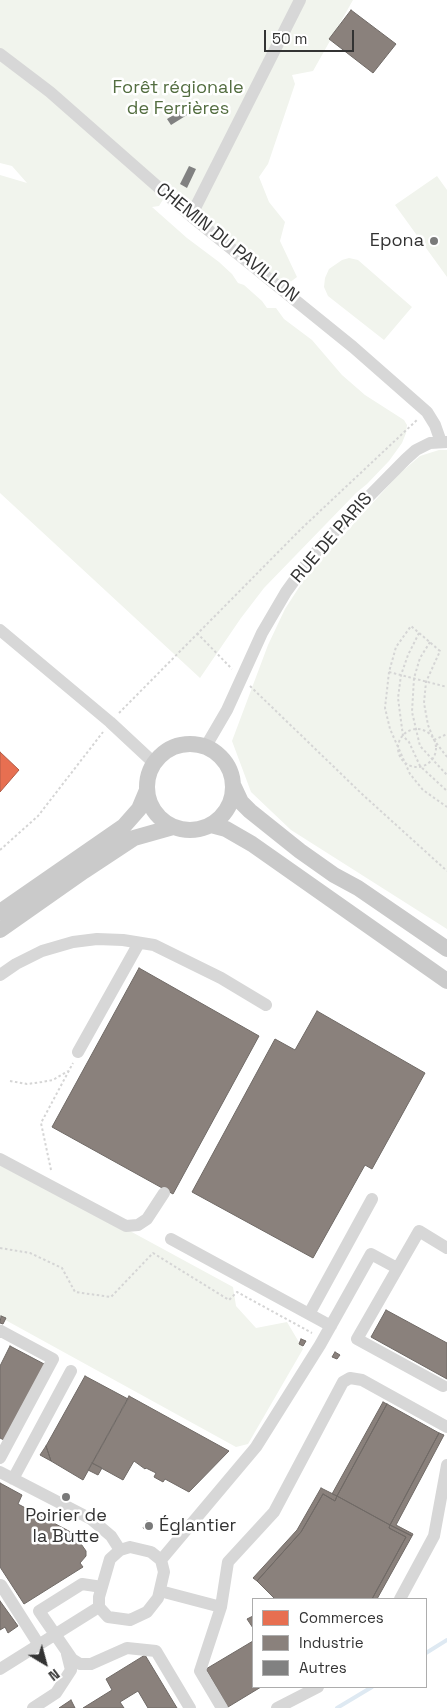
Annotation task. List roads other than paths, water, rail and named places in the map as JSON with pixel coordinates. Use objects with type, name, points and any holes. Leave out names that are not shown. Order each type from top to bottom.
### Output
[{"type":"main road","points":[[192,744],[206,746],[219,754],[229,766],[234,780],[232,799],[228,810],[211,825],[192,831],[173,827],[163,821],[149,802],[147,790],[148,776],[154,762],[164,752],[177,745],[192,744]]},
{"type":"main road","points":[[234,788],[241,802],[258,820],[334,875],[358,888],[447,949]]},
{"type":"main road","points":[[0,912],[124,826],[139,809],[147,790]]},
{"type":"main road","points":[[211,825],[226,830],[252,844],[447,981]]},
{"type":"main road","points":[[0,930],[134,838],[173,827]]},
{"type":"main road","points":[[334,875],[352,892],[447,960]]},
{"type":"street","points":[[191,216],[300,0]]},
{"type":"street","name":"CHEMIN DU PAVILLON","points":[[0,54],[50,92],[191,216],[353,347],[425,411],[444,442]]},
{"type":"street","name":"RUE DE PARIS","points":[[206,746],[227,710],[262,633],[286,592],[325,541],[406,459],[424,446],[444,442]]},
{"type":"street","points":[[0,630],[110,722],[154,762]]},
{"type":"street","points":[[0,975],[42,950],[97,938],[154,945],[221,978],[266,1005]]},
{"type":"street","points":[[78,1052],[139,943]]},
{"type":"street","points":[[0,1159],[126,1226],[138,1225],[147,1219],[164,1193]]},
{"type":"street","points":[[309,1314],[372,1199]]},
{"type":"street","points":[[443,1386],[357,1339],[418,1231],[447,1248]]},
{"type":"street","points":[[172,1239],[330,1326]]},
{"type":"street","points":[[161,1560],[256,1447],[323,1339],[371,1254],[397,1268]]},
{"type":"street","points":[[0,1332],[1,1330],[53,1359],[0,1458]]},
{"type":"street","points":[[12,1479],[71,1371]]},
{"type":"street","points":[[222,1708],[200,1670],[221,1607],[228,1562],[274,1512],[343,1382],[350,1378],[362,1380],[447,1427]]},
{"type":"street","points":[[401,1598],[434,1536],[447,1465]]},
{"type":"street","points":[[0,1472],[91,1519],[112,1536],[120,1550]]},
{"type":"street","points":[[130,1546],[150,1552],[161,1560],[164,1572],[160,1591],[158,1598],[147,1612],[130,1620],[108,1617],[99,1607],[99,1597],[110,1559],[120,1550],[130,1546]]},
{"type":"street","points":[[102,1587],[82,1584],[39,1611],[72,1659],[80,1664],[91,1664],[127,1648],[156,1652],[190,1708]]},
{"type":"street","points":[[1,1585],[39,1645]]},
{"type":"street","points":[[160,1591],[221,1607]]},
{"type":"street","points":[[0,1669],[99,1607]]},
{"type":"street","points":[[33,1708],[56,1693],[71,1670],[66,1651]]},
{"type":"street","points":[[277,1708],[316,1688]]},
{"type":"waterway","points":[[427,1652],[447,1640]]},
{"type":"waterway","points":[[337,1708],[370,1688]]},
{"type":"place","name":"Epona","points":[[434,241]]},
{"type":"place","name":"Poirier de la Butte","points":[[66,1497]]},
{"type":"place","name":"Églantier","points":[[149,1526]]},
{"type":"park label","name":"Forêt régionale de Ferrières","points":[[178,98]]}]
